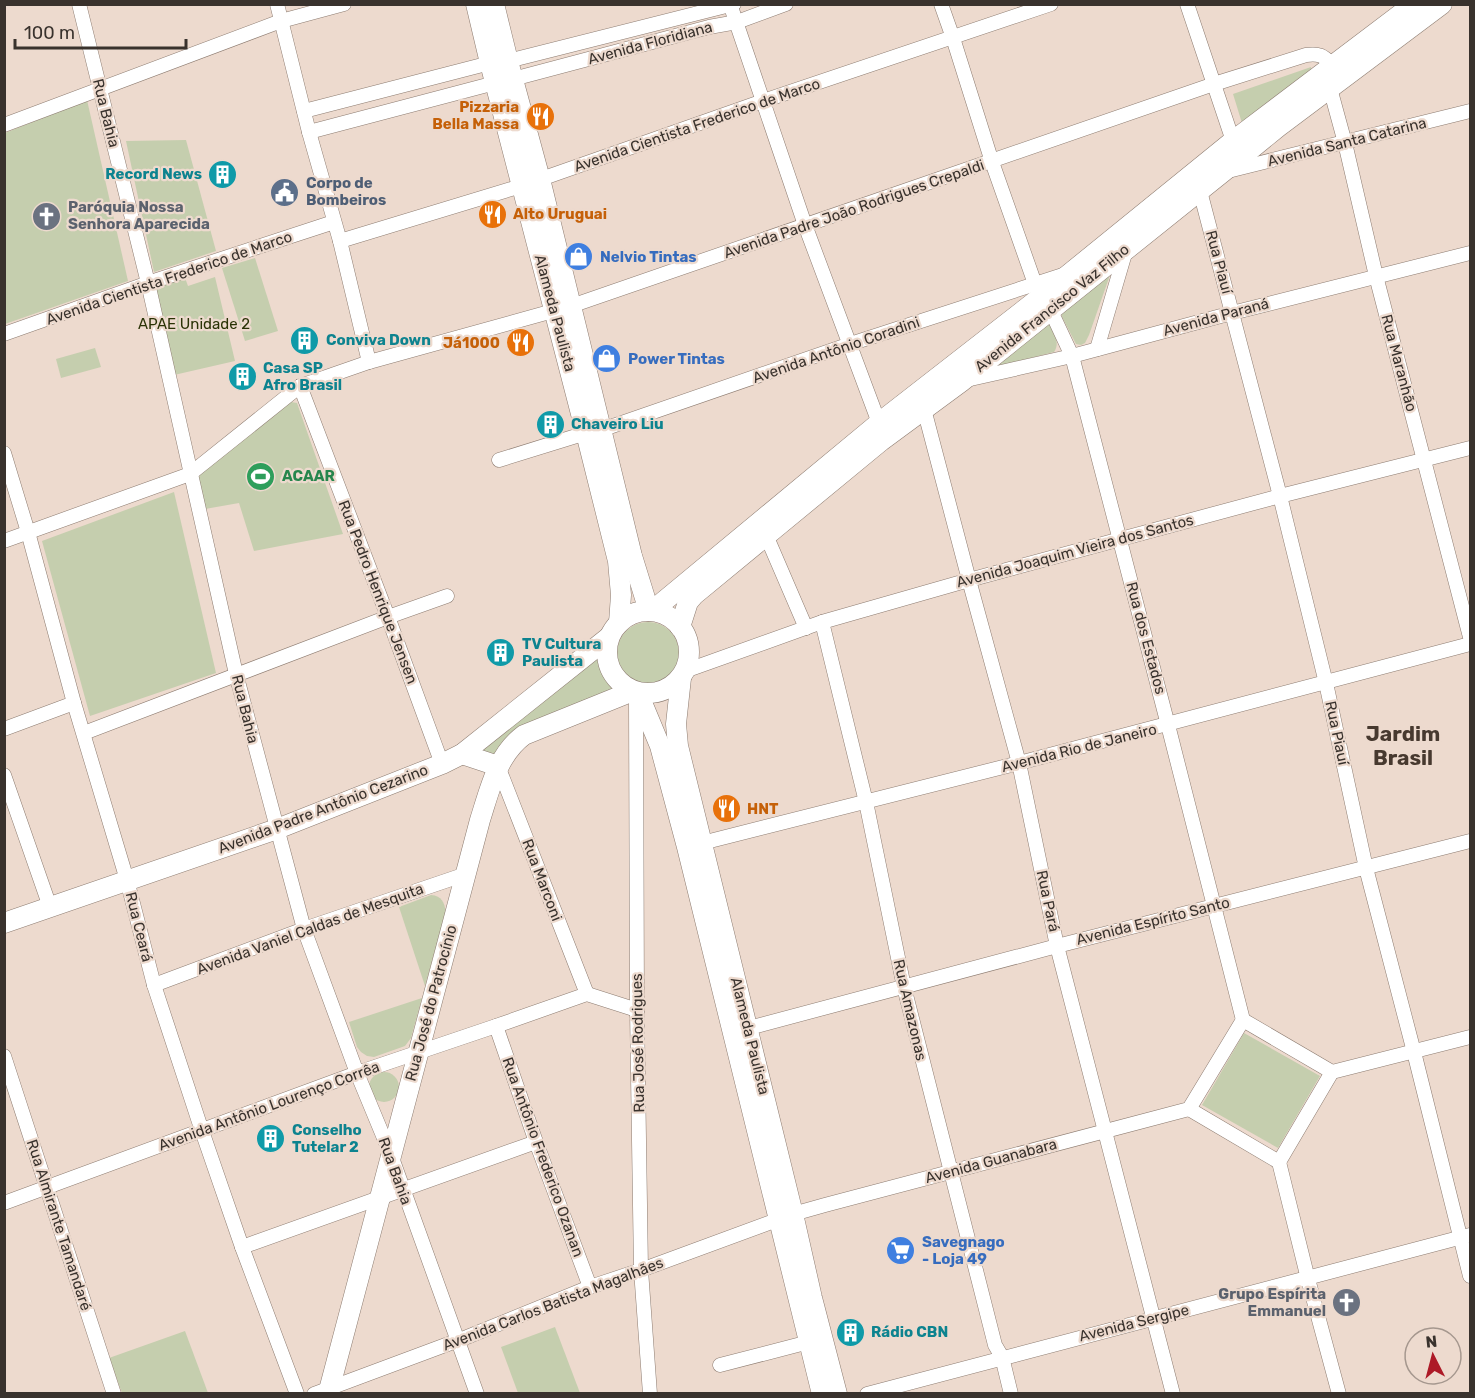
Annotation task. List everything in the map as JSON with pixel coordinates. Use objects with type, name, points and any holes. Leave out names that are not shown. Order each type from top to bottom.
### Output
[{"type":"main road","name":"Alameda Paulista","points":[[476,4],[540,180],[563,308],[593,432],[618,561],[621,595],[614,630]]},
{"type":"main road","name":"Alameda Paulista","points":[[494,4],[501,71],[522,186],[563,308]]},
{"type":"main road","name":"Avenida Francisco Vaz Filho","points":[[651,611],[879,423],[1042,296],[1233,141],[1414,4]]},
{"type":"main road","name":"Avenida Francisco Vaz Filho","points":[[680,627],[688,602],[694,595],[881,441],[961,382],[1042,296],[1127,248],[1278,127],[1442,4]]},
{"type":"main road","name":"Alameda Paulista","points":[[593,432],[651,611]]},
{"type":"main road","points":[[651,611],[663,614],[680,627],[689,648],[689,660],[683,675],[672,686],[661,692],[650,694],[635,692],[621,685],[612,675],[607,663],[606,650],[614,630],[628,616],[651,611]]},
{"type":"main road","name":"Avenida Padre Antônio Cezarino","points":[[4,923],[277,829],[442,764],[462,754],[614,630]]},
{"type":"main road","name":"Alameda Paulista","points":[[683,675],[676,724],[695,845],[786,1217],[809,1342],[822,1394]]},
{"type":"main road","name":"Alameda Paulista","points":[[635,692],[660,747],[695,845]]},
{"type":"main road","name":"Rua José do Patrocínio","points":[[323,1392],[380,1198],[480,820],[498,766],[510,747],[524,735],[635,692]]},
{"type":"main road","points":[[462,754],[498,766]]},
{"type":"main road","name":"Alameda Paulista","points":[[786,1217],[812,1298],[837,1394]]},
{"type":"street","name":"Rua Bahia","points":[[80,4],[148,283],[236,674],[304,929],[357,1073],[391,1155],[477,1394]]},
{"type":"street","points":[[277,4],[309,132],[340,241],[369,362]]},
{"type":"street","points":[[4,125],[281,21],[344,4]]},
{"type":"street","name":"Avenida Floridiana","points":[[304,111],[737,22],[786,4]]},
{"type":"street","name":"Rua dos Estados","points":[[941,4],[1029,268],[1072,356],[1243,1020]]},
{"type":"street","name":"Avenida Cientista Frederico de Marco","points":[[340,241],[522,186],[763,101],[1052,4]]},
{"type":"street","points":[[1187,4],[1233,141]]},
{"type":"street","points":[[732,5],[805,225],[879,423]]},
{"type":"street","name":"Avenida Floridiana","points":[[309,132],[501,71],[732,5]]},
{"type":"street","name":"Avenida Padre João Rodrigues Crepaldi","points":[[4,541],[190,474],[300,386],[369,362],[563,308],[1214,84],[1306,55],[1323,56],[1333,65]]},
{"type":"street","name":"Rua Maranhão","points":[[1330,88],[1376,276],[1470,637]]},
{"type":"street","name":"Avenida Santa Catarina","points":[[1223,172],[1470,111]]},
{"type":"street","name":"Rua Piauí","points":[[1200,191],[1280,496],[1326,683],[1366,868],[1414,1052],[1466,1236],[1470,1276]]},
{"type":"street","name":"Avenida Cientista Frederico de Marco","points":[[4,334],[148,283],[334,222]]},
{"type":"street","points":[[1096,349],[1127,248]]},
{"type":"street","name":"Avenida Paraná","points":[[961,382],[1072,356],[1470,253]]},
{"type":"street","points":[[1019,289],[1029,268]]},
{"type":"street","name":"Avenida Antônio Coradini","points":[[499,460],[593,432],[1019,289],[1042,296]]},
{"type":"street","name":"Rua Pedro Henrique Jensen","points":[[300,386],[442,764]]},
{"type":"street","name":"Rua Pará","points":[[924,409],[1019,763],[1057,946],[1173,1394]]},
{"type":"street","name":"Avenida Joaquim Vieira dos Santos","points":[[683,675],[822,622],[1280,496],[1470,448]]},
{"type":"street","name":"Rua Ceará","points":[[4,453],[28,532],[74,703],[127,880],[154,985],[242,1247],[297,1394]]},
{"type":"street","points":[[766,535],[806,628]]},
{"type":"street","points":[[84,733],[447,596]]},
{"type":"street","name":"Rua Amazonas","points":[[822,622],[866,802],[904,987],[995,1345],[1002,1357],[1011,1394]]},
{"type":"street","name":"Avenida Rio de Janeiro","points":[[695,845],[1168,725],[1470,644]]},
{"type":"street","name":"Rua José Rodrigues","points":[[635,692],[641,1270],[650,1394]]},
{"type":"street","points":[[4,729],[74,703]]},
{"type":"street","name":"Rua Marconi","points":[[498,766],[587,994]]},
{"type":"street","points":[[4,776],[50,907]]},
{"type":"street","name":"Avenida Espírito Santo","points":[[740,1030],[1057,946],[1470,841]]},
{"type":"street","name":"Avenida Vaniel Caldas de Mesquita","points":[[154,985],[304,929],[466,874]]},
{"type":"street","points":[[587,994],[637,1010]]},
{"type":"street","name":"Avenida Antônio Lourenço Corrêa","points":[[4,1203],[357,1073],[587,994]]},
{"type":"street","points":[[1279,1162],[1189,1109],[1243,1020],[1332,1072],[1470,1037]]},
{"type":"street","name":"Rua Antônio Frederico Ozanan","points":[[496,1026],[590,1287]]},
{"type":"street","name":"Rua Almirante Tamandaré","points":[[4,1056],[114,1394]]},
{"type":"street","points":[[1332,1072],[1279,1162],[1339,1394]]},
{"type":"street","name":"Avenida Guanabara","points":[[786,1217],[1189,1109]]},
{"type":"street","points":[[242,1247],[536,1142]]},
{"type":"street","name":"Avenida Carlos Batista Magalhães","points":[[323,1392],[590,1287],[786,1217]]},
{"type":"street","name":"Avenida Sergipe","points":[[867,1394],[1466,1236]]},
{"type":"street","points":[[720,1365],[809,1342]]},
{"type":"green space","points":[[1311,67],[1311,71],[1242,123],[1233,94]]},
{"type":"green space","points":[[87,100],[128,281],[5,324],[5,133]]},
{"type":"green space","points":[[186,140],[216,251],[154,272],[126,141]]},
{"type":"green space","points":[[255,258],[278,331],[245,341],[222,268]]},
{"type":"green space","name":"APAE Unidade 2","points":[[184,275],[188,286],[215,277],[235,361],[174,375],[154,286]]},
{"type":"green space","points":[[1110,275],[1089,335],[1085,343],[1076,344],[1061,312]]},
{"type":"green space","points":[[1049,322],[1057,341],[1054,352],[1003,365],[996,364]]},
{"type":"green space","points":[[95,348],[101,367],[61,378],[56,359]]},
{"type":"green space","name":"ACAAR","points":[[291,402],[297,403],[343,534],[254,551],[239,503],[205,509],[198,480],[201,472]]},
{"type":"green space","points":[[174,492],[216,673],[90,716],[42,541]]},
{"type":"green space","points":[[648,622],[660,624],[670,631],[677,641],[679,653],[677,665],[670,675],[660,682],[648,684],[636,682],[626,675],[619,665],[617,653],[619,641],[626,631],[636,624]]},
{"type":"green space","points":[[598,655],[603,673],[614,689],[499,754],[489,755],[480,748]]},
{"type":"green space","points":[[431,895],[442,900],[446,912],[425,986],[399,907]]},
{"type":"green space","points":[[422,998],[411,1038],[405,1046],[374,1057],[361,1052],[357,1047],[349,1022]]},
{"type":"green space","points":[[1244,1033],[1320,1076],[1278,1148],[1202,1105]]},
{"type":"green space","points":[[384,1072],[390,1073],[398,1081],[398,1093],[390,1101],[384,1102],[378,1101],[370,1093],[369,1087],[370,1081],[378,1073]]},
{"type":"green space","points":[[555,1327],[580,1393],[518,1393],[501,1347]]},
{"type":"green space","points":[[185,1331],[208,1393],[122,1393],[109,1358]]},
{"type":"place","name":"Pizzaria Bella Massa","points":[[540,116]]},
{"type":"place","name":"Record News","points":[[223,174]]},
{"type":"place","name":"Corpo de Bombeiros","points":[[285,192]]},
{"type":"place","name":"Alto Uruguai","points":[[492,214]]},
{"type":"place","name":"Paróquia Nossa Senhora Aparecida","points":[[47,216]]},
{"type":"place","name":"Nelvio Tintas","points":[[579,257]]},
{"type":"place","name":"Conviva Down","points":[[305,340]]},
{"type":"place","name":"Já1000","points":[[521,343]]},
{"type":"place","name":"Power Tintas","points":[[607,359]]},
{"type":"place","name":"Casa SP Afro Brasil","points":[[242,377]]},
{"type":"place","name":"Chaveiro Liu","points":[[550,424]]},
{"type":"place","name":"ACAAR","points":[[261,476]]},
{"type":"place","name":"TV Cultura Paulista","points":[[501,653]]},
{"type":"place","name":"HNT","points":[[726,809]]},
{"type":"place","name":"Conselho Tutelar 2","points":[[271,1139]]},
{"type":"place","name":"Savegnago - Loja 49","points":[[901,1251]]},
{"type":"place","name":"Grupo Espírita Emmanuel","points":[[1347,1303]]},
{"type":"place","name":"Rádio CBN","points":[[850,1332]]},
{"type":"district","name":"Jardim Brasil","points":[[1403,746]]}]
